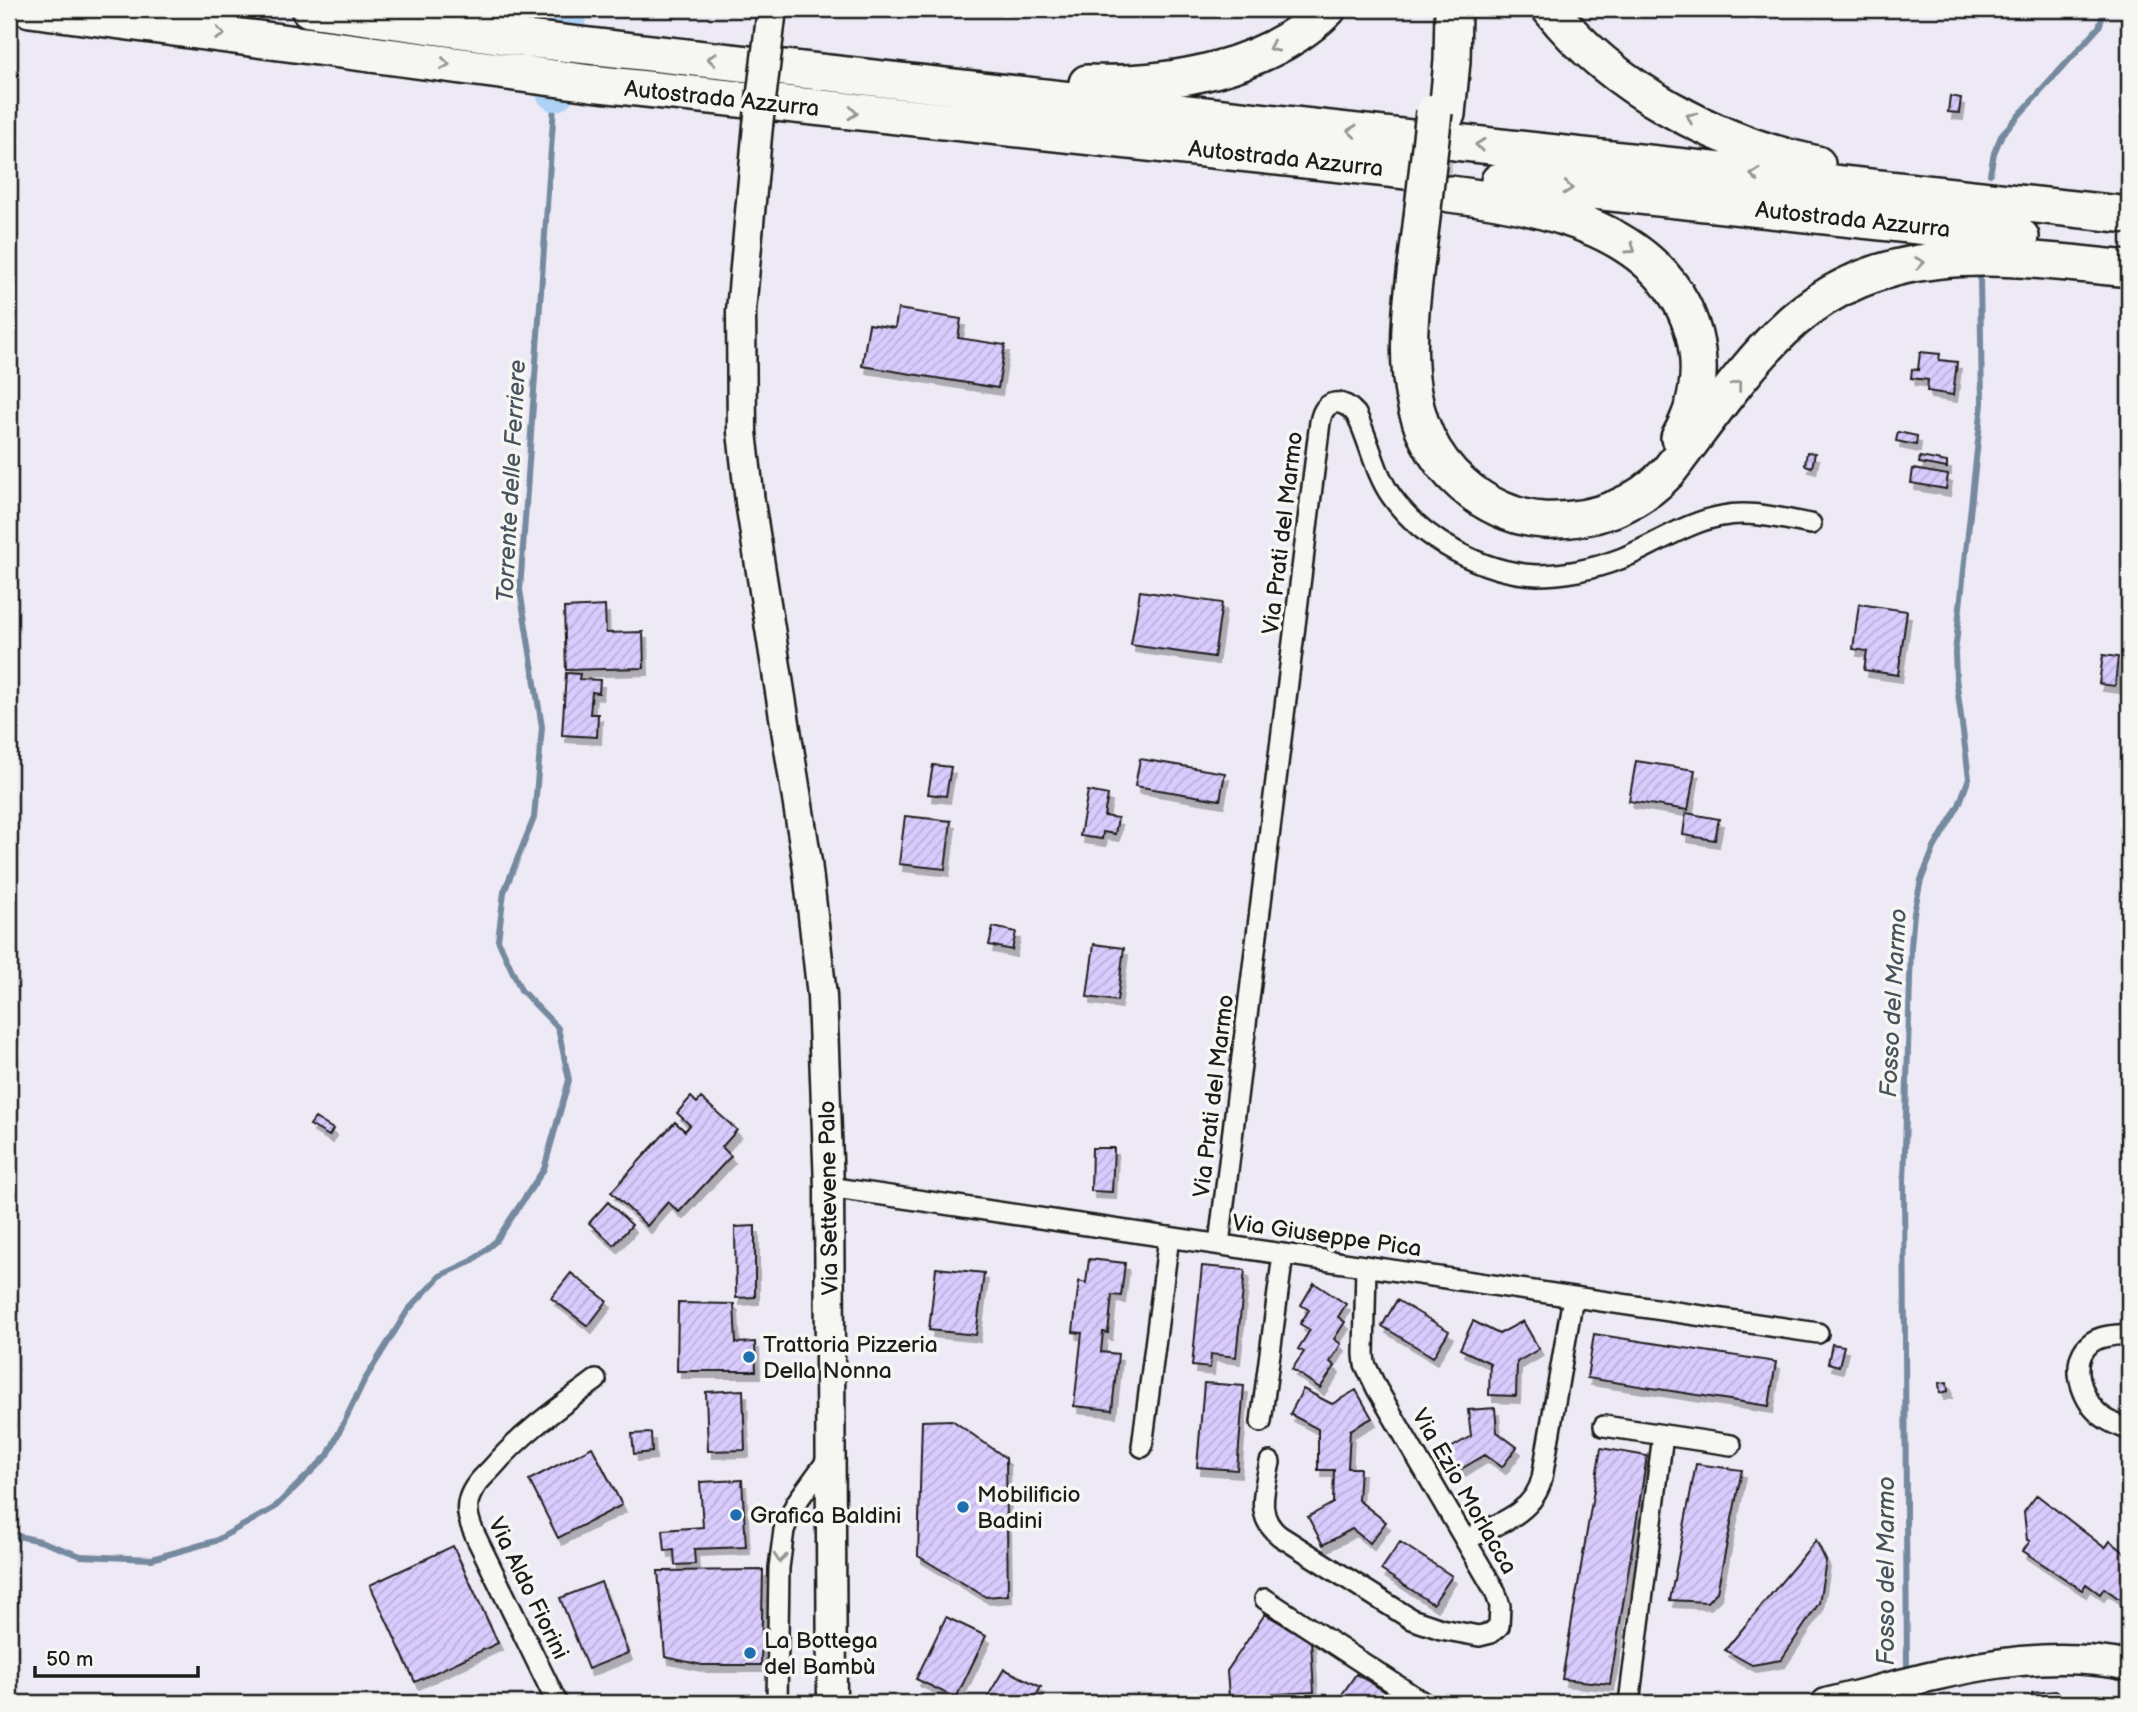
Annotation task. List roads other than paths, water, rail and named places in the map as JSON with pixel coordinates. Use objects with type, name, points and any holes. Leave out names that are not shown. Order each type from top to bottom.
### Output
[{"type":"highway","name":"Autostrada Azzurra","points":[[30,9],[591,83],[941,121],[1045,144],[1434,169],[1969,191]]},
{"type":"highway","name":"Autostrada Azzurra","points":[[309,9],[526,39],[813,69],[1434,169],[1991,228],[2129,249]]},
{"type":"highway","points":[[813,69],[905,66],[1088,83],[1157,80],[1213,70],[1256,55],[1298,33],[1328,9]]},
{"type":"highway","points":[[1434,169],[1525,206],[1584,224],[1635,251],[1670,286],[1687,316],[1695,338],[1698,387],[1688,422],[1672,447],[1650,474],[1626,492],[1611,500],[1583,507],[1551,509],[1522,504],[1497,495],[1471,477],[1455,461],[1441,443],[1429,416],[1420,369],[1434,169],[1441,9]]},
{"type":"highway","points":[[1453,9],[1452,61],[1434,169],[1410,356],[1412,391],[1417,418],[1440,461],[1467,489],[1498,508],[1539,519],[1566,520],[1599,514],[1629,502],[1652,488],[1668,472],[1761,354],[1792,322],[1818,301],[1874,273],[1906,265],[1991,228],[2129,203]]},
{"type":"highway","points":[[1550,9],[1586,47],[1634,86],[1670,107],[1735,138],[1766,150],[1823,165],[1969,191],[1991,228],[2129,269]]},
{"type":"highway","name":"Autostrada Azzurra","points":[[1991,228],[2129,215]]},
{"type":"main road","name":"Via Settevene Palo","points":[[772,9],[741,310],[742,432],[750,502],[809,872],[819,960],[829,1187],[831,1455],[837,1696]]},
{"type":"main road","points":[[1826,1703],[2005,1662],[2043,1658],[2100,1660],[2129,1666]]},
{"type":"street","name":"Via Prati del Marmo","points":[[1219,1244],[1320,422],[1324,410],[1339,402],[1348,405],[1356,414],[1386,488],[1417,525],[1452,549],[1486,564],[1517,573],[1557,574],[1593,568],[1693,525],[1721,516],[1762,516],[1811,524]]},
{"type":"street","name":"Via Giuseppe Pica","points":[[829,1187],[1818,1333]]},
{"type":"street","points":[[1142,1447],[1169,1237]]},
{"type":"street","points":[[1261,1422],[1283,1254]]},
{"type":"street","name":"Via Ezio Morlacca","points":[[1270,1462],[1263,1506],[1266,1522],[1274,1532],[1411,1619],[1441,1629],[1485,1636],[1499,1626],[1500,1606],[1495,1591],[1365,1364],[1363,1336],[1366,1266]]},
{"type":"street","points":[[1465,1540],[1518,1513],[1537,1494],[1573,1297]]},
{"type":"street","points":[[2129,1334],[2092,1342],[2081,1355],[2080,1372],[2083,1391],[2090,1404],[2104,1418],[2129,1430]]},
{"type":"street","name":"Via Aldo Fiorini","points":[[557,1703],[472,1529],[468,1508],[475,1488],[511,1446],[541,1420],[596,1380]]},
{"type":"street","points":[[1604,1426],[1731,1444]]},
{"type":"street","points":[[1629,1703],[1663,1435]]},
{"type":"street","points":[[777,1703],[779,1568],[784,1530],[796,1503],[831,1455]]},
{"type":"street","points":[[1265,1599],[1424,1703]]},
{"type":"waterway","points":[[555,92],[569,9]]},
{"type":"waterway","name":"Fosso del Marmo","points":[[1990,174],[1994,153],[2002,134],[2099,27],[2105,9]]},
{"type":"waterway","name":"Torrente delle Ferriere","points":[[9,1534],[40,1541],[81,1556],[152,1559],[215,1541],[274,1508],[328,1455],[364,1381],[408,1310],[440,1276],[472,1261],[496,1241],[544,1169],[569,1080],[558,1028],[521,990],[498,940],[504,892],[534,818],[542,727],[520,590],[555,92]]},
{"type":"waterway","name":"Fosso del Marmo","points":[[1907,1673],[1904,1183],[1911,947],[1921,880],[1934,848],[1959,805],[1969,778],[1955,653],[1982,404],[1980,277]]},
{"type":"tunnel","points":[[1416,172],[1452,176]]},
{"type":"place","name":"Trattoria Pizzeria Della Nonna","points":[[749,1357]]},
{"type":"place","name":"Mobilificio Badini","points":[[963,1507]]},
{"type":"place","name":"Grafica Baldini","points":[[736,1515]]},
{"type":"place","name":"La Bottega del Bambù","points":[[750,1653]]}]
